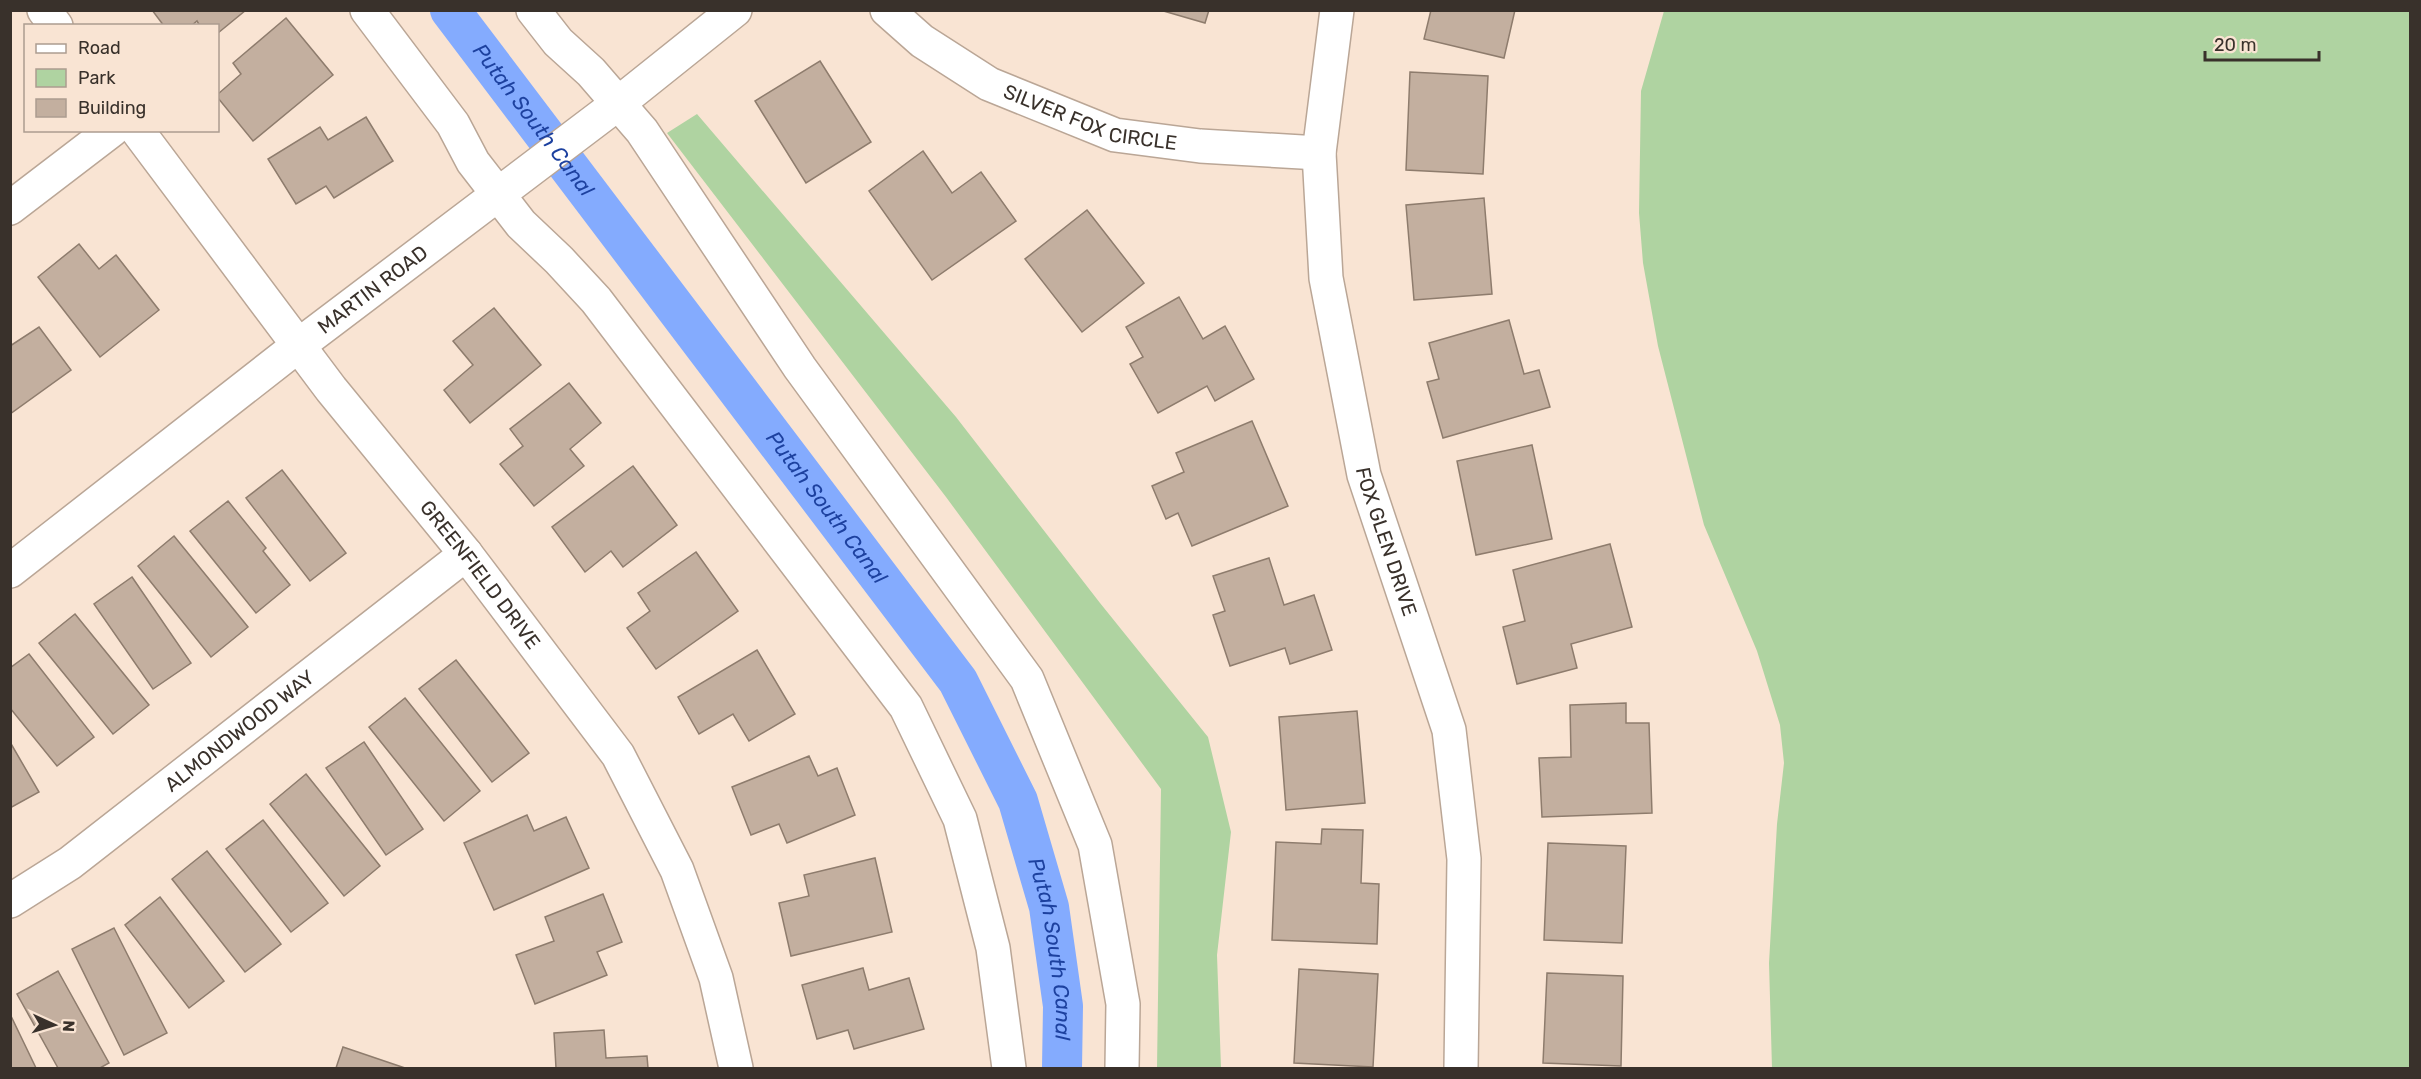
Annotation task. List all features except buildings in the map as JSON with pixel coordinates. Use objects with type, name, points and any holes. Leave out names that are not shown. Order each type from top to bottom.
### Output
[{"type":"street","points":[[45,10],[55,24]]},
{"type":"street","points":[[367,10],[453,124],[473,162],[505,189],[520,224],[559,260],[596,300],[906,707],[960,819],[993,948],[1009,1068]]},
{"type":"street","points":[[533,10],[614,106],[642,131],[800,368],[1027,679],[1095,845],[1122,1004],[1122,1068]]},
{"type":"street","name":"MARTIN ROAD","points":[[10,571],[299,345],[614,106],[735,10]]},
{"type":"street","name":"SILVER FOX CIRCLE","points":[[887,10],[922,41],[989,84],[1115,135],[1200,146],[1319,153]]},
{"type":"street","name":"FOX GLEN DRIVE","points":[[1337,10],[1319,153],[1326,278],[1364,475],[1449,730],[1464,860],[1461,1068]]},
{"type":"street","points":[[10,208],[109,132]]},
{"type":"street","name":"GREENFIELD DRIVE","points":[[139,132],[299,345],[466,554],[618,755],[677,870],[716,978],[736,1068]]},
{"type":"street","name":"ALMONDWOOD WAY","points":[[10,901],[70,863],[466,554]]},
{"type":"green space","points":[[1664,11],[2410,11],[2410,1068],[1772,1068],[1769,963],[1777,824],[1784,763],[1780,725],[1757,651],[1704,525],[1658,346],[1643,263],[1639,213],[1641,91]]},
{"type":"green space","points":[[697,114],[956,417],[1100,603],[1208,737],[1231,832],[1217,955],[1221,1068],[1157,1068],[1161,789],[946,497],[667,133]]},
{"type":"waterway","name":"Putah South Canal","points":[[450,10],[958,681],[1018,801],[1049,907],[1063,1006],[1062,1068]]}]
